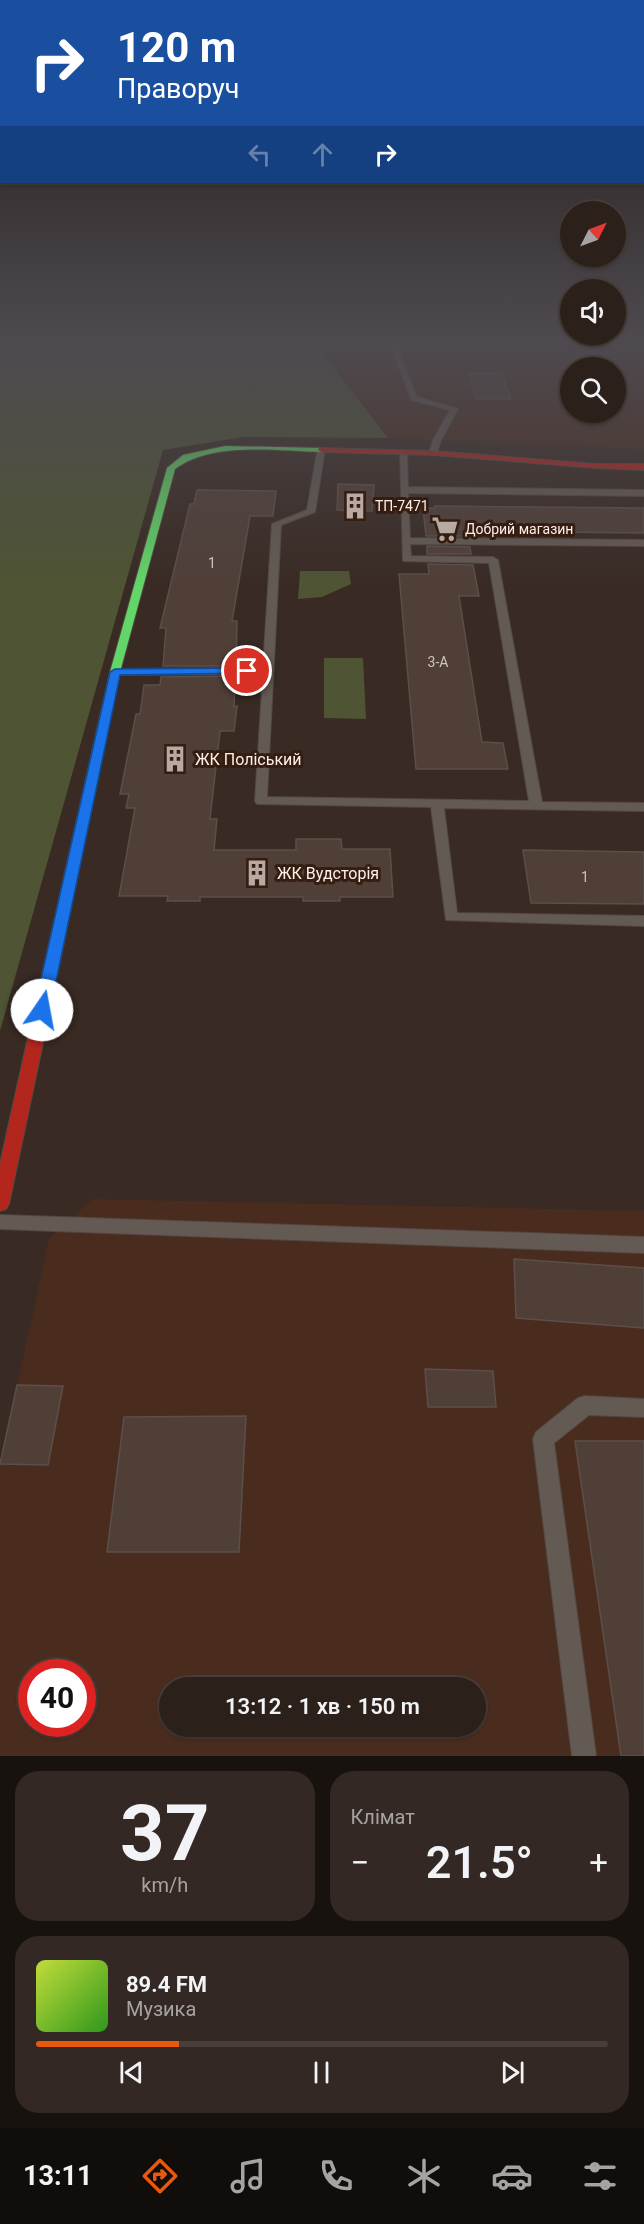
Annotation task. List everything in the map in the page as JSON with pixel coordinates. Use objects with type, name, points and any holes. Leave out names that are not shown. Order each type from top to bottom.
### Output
[{"type":"street","points":[[0,1204],[115,672],[171,468],[186,457],[225,448],[434,453],[597,466],[644,467]]},
{"type":"lane","points":[[434,453],[437,440],[447,423]]},
{"type":"lane","points":[[321,449],[311,512],[277,524],[261,801],[644,807]]},
{"type":"lane","points":[[403,452],[406,559],[493,560],[536,805]]},
{"type":"lane","points":[[405,490],[644,493]]},
{"type":"lane","points":[[406,541],[644,543]]},
{"type":"lane","points":[[115,672],[269,671]]},
{"type":"lane","points":[[437,804],[451,917],[644,921]]},
{"type":"lane","points":[[0,1222],[644,1245]]},
{"type":"lane","points":[[584,1756],[543,1439],[585,1405],[644,1408]]},
{"type":"shaded area","points":[[376,423],[626,423],[644,423],[644,449],[388,438]]},
{"type":"shaded area","points":[[92,1199],[644,1211],[644,1756],[0,1756],[0,1465],[49,1239]]},
{"type":"green space","points":[[0,423],[376,423],[388,438],[243,437],[163,450],[0,1031]]},
{"type":"green space","points":[[300,571],[349,571],[351,584],[322,597],[298,599]]},
{"type":"green space","points":[[324,658],[363,658],[366,719],[324,718]]},
{"type":"building","points":[[338,484],[374,485],[372,511],[337,510]]},
{"type":"building","points":[[197,490],[276,491],[273,516],[250,516],[232,621],[237,621],[236,666],[163,666],[166,628],[160,628],[190,504],[194,504]]},
{"type":"building","points":[[435,506],[644,508],[644,533],[467,531],[468,536],[426,536],[423,508],[435,508]]},
{"type":"building","points":[[427,546],[470,547],[471,554],[427,554]]},
{"type":"building","points":[[428,564],[473,565],[479,596],[459,596],[482,742],[503,743],[508,769],[416,769],[399,574],[429,574]]},
{"type":"building","points":[[235,676],[234,707],[237,706],[234,731],[220,731],[210,819],[217,819],[214,850],[296,850],[296,839],[341,839],[342,849],[390,849],[393,897],[340,897],[340,901],[303,901],[303,897],[200,897],[200,901],[167,901],[168,896],[119,896],[135,808],[126,808],[129,794],[120,794],[136,714],[140,714],[144,685],[160,685],[161,677]]},
{"type":"building","points":[[523,850],[644,852],[644,904],[531,903]]},
{"type":"building","points":[[514,1259],[644,1268],[644,1328],[516,1318]]},
{"type":"building","points":[[425,1369],[493,1371],[496,1407],[428,1407]]},
{"type":"building","points":[[17,1385],[63,1386],[48,1465],[0,1464]]},
{"type":"building","points":[[246,1416],[239,1552],[107,1552],[124,1417]]},
{"type":"building","points":[[575,1441],[644,1441],[644,1756],[621,1756]]},
{"type":"traffic: fast","points":[[37,1033],[115,672],[171,468],[186,457],[225,448],[322,450]]},
{"type":"traffic: jam","points":[[322,450],[433,453],[597,466],[644,467]]},
{"type":"traffic: jam","points":[[0,1204],[37,1033]]},
{"type":"place","name":"ТП-7471","points":[[355,506]]},
{"type":"place","name":"Добрий магазин","points":[[445,529]]},
{"type":"place","name":"ЖК Поліський","points":[[175,759]]},
{"type":"place","name":"ЖК Вудсторія","points":[[257,873]]},
{"type":"route","points":[[42,1010],[115,672],[247,671]]}]
